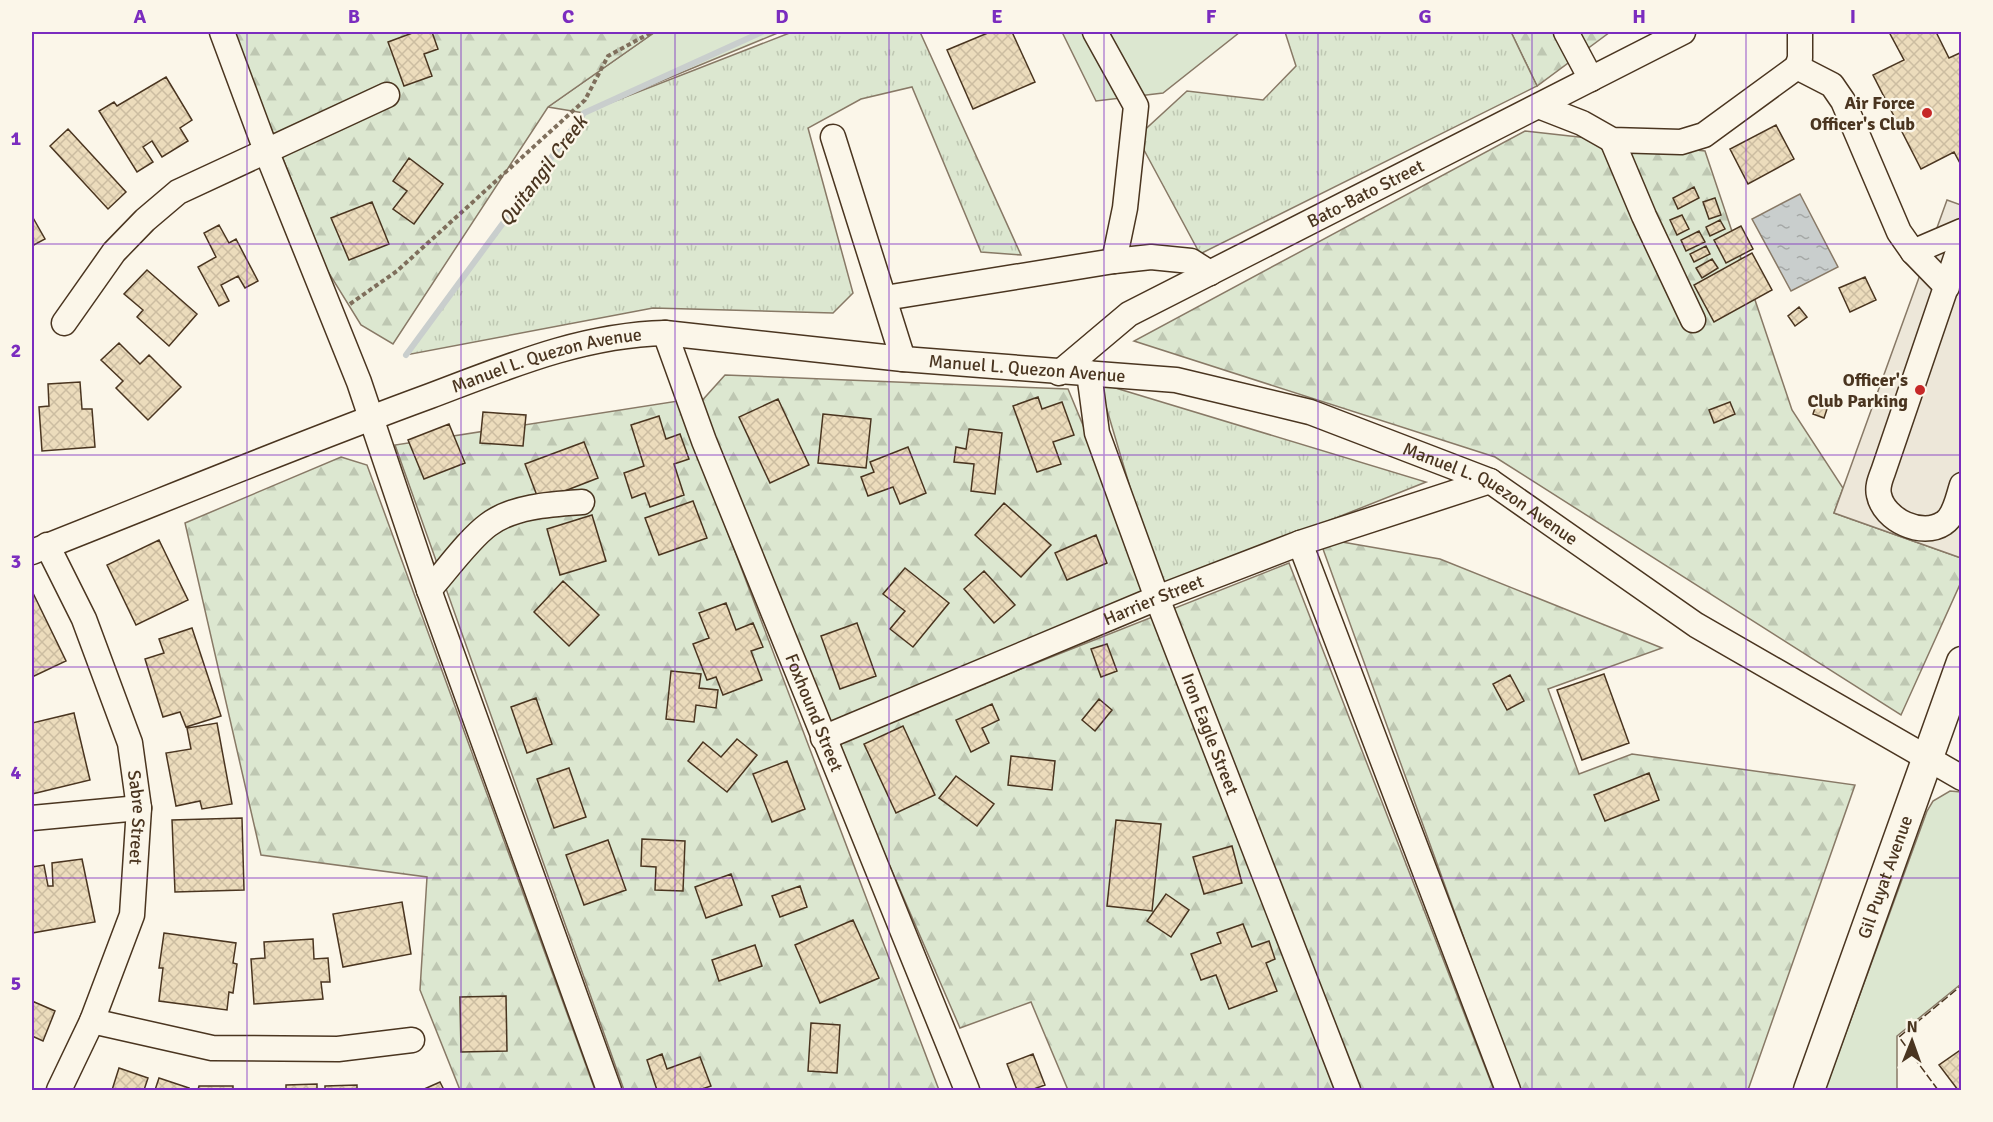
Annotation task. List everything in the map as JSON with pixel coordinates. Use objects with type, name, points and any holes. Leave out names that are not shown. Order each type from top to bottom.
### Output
[{"type":"main road","name":"Gil Puyat Avenue","points":[[1809,1090],[1962,662]]},
{"type":"street","points":[[222,32],[371,417],[429,590],[609,1090]]},
{"type":"street","points":[[1095,32],[1136,106],[1125,208],[1114,261]]},
{"type":"street","points":[[1566,32],[1591,79]]},
{"type":"street","name":"Bato-Bato Street","points":[[1059,373],[1129,314],[1540,106],[1591,79],[1658,38],[1683,32]]},
{"type":"street","points":[[1540,106],[1581,123],[1612,140],[1681,142],[1704,135],[1797,67],[1800,58],[1800,32]]},
{"type":"street","points":[[1797,67],[1832,86],[1843,101],[1899,232],[1913,252],[1947,287]]},
{"type":"street","points":[[64,324],[114,252],[145,220],[178,192],[267,153],[387,95]]},
{"type":"street","points":[[833,137],[903,359]]},
{"type":"street","points":[[1612,140],[1644,216],[1693,320]]},
{"type":"street","points":[[1913,252],[1962,231]]},
{"type":"street","points":[[1962,240],[1882,472],[1879,496],[1885,510],[1901,521],[1916,528],[1932,527],[1944,524],[1953,513],[1962,485]]},
{"type":"street","points":[[885,298],[1114,261],[1151,258],[1191,261],[1210,273]]},
{"type":"street","name":"Manuel L. Quezon Avenue","points":[[39,548],[371,417],[572,345],[626,334],[665,333],[903,359],[1059,373],[1176,380],[1310,412],[1490,481],[1696,625],[1962,778]]},
{"type":"street","name":"Foxhound Street","points":[[665,333],[704,441],[967,1090]]},
{"type":"street","name":"Iron Eagle Street","points":[[1089,373],[1097,434],[1156,598],[1348,1090]]},
{"type":"street","name":"Harrier Street","points":[[823,738],[1156,598],[1300,543],[1490,481]]},
{"type":"street","points":[[429,590],[488,524],[520,511],[550,504],[582,502]]},
{"type":"street","points":[[1300,543],[1508,1090]]},
{"type":"street","name":"Sabre Street","points":[[39,548],[84,619],[130,743],[139,808],[132,915],[92,1021],[59,1090]]},
{"type":"street","points":[[32,818],[139,808]]},
{"type":"street","points":[[92,1021],[212,1048],[338,1048],[412,1040]]},
{"type":"path","points":[[332,316],[397,271],[585,100],[608,56],[652,32]]},
{"type":"green space","points":[[233,32],[655,32],[548,107],[393,344],[361,325],[327,270]]},
{"type":"green space","points":[[655,32],[780,32],[584,113],[548,107]]},
{"type":"green space","points":[[792,32],[920,32],[1021,255],[981,252],[912,87],[861,99],[808,128],[853,293],[833,313],[653,308],[406,355],[584,113]]},
{"type":"green space","points":[[1062,32],[1240,32],[1163,93],[1096,101]]},
{"type":"green space","points":[[1285,32],[1511,32],[1537,86],[1200,254],[1137,137],[1187,91],[1263,100],[1296,66]]},
{"type":"green space","points":[[1511,32],[1610,32],[1537,86]]},
{"type":"green space","points":[[1525,131],[1705,151],[1792,410],[1843,488],[1834,513],[1961,558],[1961,582],[1901,715],[1495,457],[1134,341]]},
{"type":"green space","points":[[725,375],[1068,389],[1155,599],[815,738],[699,404]]},
{"type":"green space","points":[[1099,383],[1426,482],[1160,588]]},
{"type":"green space","points":[[678,401],[939,1090],[624,1090],[395,445]]},
{"type":"green space","points":[[341,457],[367,465],[595,1090],[460,1090],[420,990],[427,877],[261,855],[185,523]]},
{"type":"green space","points":[[1319,538],[1440,559],[1662,648],[1548,689],[1579,774],[1632,754],[1855,785],[1748,1090],[1519,1090]]},
{"type":"green space","points":[[1289,563],[1494,1090],[1068,1090],[1031,1002],[960,1028],[836,742]]},
{"type":"green space","points":[[1950,791],[1961,792],[1961,984],[1897,1036],[1897,1090],[1825,1090],[1927,811],[1933,801]]},
{"type":"shaded area","name":"Officer's Club Parking","points":[[1947,200],[1961,205],[1961,558],[1834,513]]},
{"type":"water","points":[[1800,194],[1838,267],[1791,291],[1752,219]]},
{"type":"building","points":[[415,32],[432,32],[438,49],[424,54],[432,76],[404,86],[388,42]]},
{"type":"building","points":[[990,32],[1012,32],[1035,82],[973,109],[947,50]]},
{"type":"building","name":"Air Force Officer's Club","points":[[1889,32],[1936,32],[1949,58],[1962,52],[1962,167],[1954,152],[1921,169],[1873,75],[1904,60]]},
{"type":"building","points":[[166,77],[192,120],[180,128],[188,141],[162,157],[152,141],[143,147],[153,162],[137,172],[99,111],[114,102],[117,106]]},
{"type":"building","points":[[1776,125],[1794,159],[1748,184],[1730,149]]},
{"type":"building","points":[[68,129],[126,192],[108,209],[50,146]]},
{"type":"building","points":[[409,158],[443,184],[414,224],[393,209],[407,191],[393,181]]},
{"type":"building","points":[[1694,187],[1699,198],[1678,209],[1673,198]]},
{"type":"building","points":[[1715,198],[1721,215],[1709,219],[1703,202]]},
{"type":"building","points":[[372,202],[389,244],[349,260],[331,218]]},
{"type":"building","points":[[1682,215],[1689,229],[1677,235],[1670,220]]},
{"type":"building","points":[[32,216],[45,239],[32,246]]},
{"type":"building","points":[[1720,220],[1725,229],[1710,236],[1706,227]]},
{"type":"building","points":[[219,225],[229,243],[236,239],[258,281],[245,288],[238,276],[221,285],[229,301],[219,306],[198,267],[216,257],[204,233]]},
{"type":"building","points":[[1741,226],[1753,249],[1726,263],[1714,240]]},
{"type":"building","points":[[1699,231],[1705,242],[1686,251],[1681,240]]},
{"type":"building","points":[[1706,246],[1710,254],[1694,262],[1690,254]]},
{"type":"building","points":[[1752,253],[1772,290],[1714,322],[1694,285]]},
{"type":"building","points":[[1712,259],[1718,268],[1702,278],[1696,268]]},
{"type":"building","points":[[147,270],[197,314],[169,346],[137,317],[143,310],[124,294]]},
{"type":"building","points":[[1865,277],[1876,300],[1850,312],[1839,288]]},
{"type":"building","points":[[1799,307],[1807,317],[1795,326],[1788,316]]},
{"type":"building","points":[[119,343],[140,364],[149,355],[181,387],[148,420],[116,388],[123,381],[101,360]]},
{"type":"building","points":[[80,382],[82,409],[92,409],[95,447],[42,451],[39,407],[49,406],[48,384]]},
{"type":"building","points":[[1038,397],[1042,409],[1062,402],[1074,435],[1053,442],[1061,464],[1037,472],[1013,406]]},
{"type":"building","points":[[778,399],[809,465],[770,483],[739,417]]},
{"type":"building","points":[[1730,402],[1735,414],[1714,423],[1709,410]]},
{"type":"building","points":[[1817,402],[1828,406],[1824,418],[1813,414]]},
{"type":"building","points":[[483,412],[526,415],[523,446],[480,443]]},
{"type":"building","points":[[823,414],[871,419],[866,468],[818,463]]},
{"type":"building","points":[[659,416],[666,439],[680,434],[689,459],[674,464],[684,495],[650,507],[645,493],[632,498],[624,473],[644,466],[631,425]]},
{"type":"building","points":[[449,424],[465,463],[424,479],[408,440]]},
{"type":"building","points":[[969,429],[1002,433],[995,494],[971,491],[974,464],[954,462],[956,447],[966,449]]},
{"type":"building","points":[[584,442],[598,478],[539,501],[525,464]]},
{"type":"building","points":[[908,447],[926,493],[900,504],[893,487],[868,496],[861,477],[874,472],[870,462]]},
{"type":"building","points":[[693,501],[707,538],[659,555],[645,518]]},
{"type":"building","points":[[1004,503],[1051,545],[1021,577],[975,535]]},
{"type":"building","points":[[592,515],[606,561],[560,575],[547,529]]},
{"type":"building","points":[[1096,535],[1107,563],[1067,580],[1055,553]]},
{"type":"building","points":[[159,540],[188,600],[136,625],[107,565]]},
{"type":"building","points":[[905,568],[949,603],[913,647],[890,629],[905,611],[883,594]]},
{"type":"building","points":[[984,571],[1015,605],[994,623],[964,589]]},
{"type":"building","points":[[563,581],[599,615],[569,646],[534,612]]},
{"type":"building","points":[[32,591],[66,661],[32,677]]},
{"type":"building","points":[[726,603],[736,630],[753,623],[763,647],[751,651],[762,680],[723,695],[716,677],[707,680],[693,644],[709,638],[699,613]]},
{"type":"building","points":[[857,623],[876,676],[840,689],[821,636]]},
{"type":"building","points":[[192,628],[221,716],[186,727],[180,712],[163,717],[145,659],[164,653],[159,639]]},
{"type":"building","points":[[1107,644],[1117,671],[1101,677],[1091,649]]},
{"type":"building","points":[[671,671],[701,674],[699,688],[718,690],[716,708],[696,705],[694,722],[666,719]]},
{"type":"building","points":[[1604,674],[1629,743],[1582,760],[1557,690]]},
{"type":"building","points":[[1510,675],[1524,701],[1507,710],[1493,684]]},
{"type":"building","points":[[536,698],[552,744],[527,753],[511,707]]},
{"type":"building","points":[[1099,699],[1112,710],[1095,731],[1082,720]]},
{"type":"building","points":[[992,704],[999,720],[982,728],[989,743],[971,752],[956,720]]},
{"type":"building","points":[[74,713],[90,780],[32,794],[32,723]]},
{"type":"building","points":[[217,723],[232,804],[202,809],[200,801],[176,806],[166,753],[191,749],[187,728]]},
{"type":"building","points":[[903,726],[935,795],[896,813],[864,744]]},
{"type":"building","points":[[737,739],[757,755],[727,792],[688,761],[703,742],[721,757]]},
{"type":"building","points":[[1011,756],[1055,761],[1052,790],[1008,785]]},
{"type":"building","points":[[787,761],[805,809],[772,822],[753,774]]},
{"type":"building","points":[[569,768],[586,817],[554,828],[537,779]]},
{"type":"building","points":[[1649,773],[1659,800],[1605,821],[1594,795]]},
{"type":"building","points":[[956,776],[994,804],[977,826],[939,798]]},
{"type":"building","points":[[242,818],[244,890],[175,892],[172,820]]},
{"type":"building","points":[[1116,820],[1161,824],[1152,911],[1107,906]]},
{"type":"building","points":[[642,839],[685,841],[683,891],[655,890],[656,867],[641,866]]},
{"type":"building","points":[[608,840],[626,890],[584,905],[566,855]]},
{"type":"building","points":[[1232,846],[1242,883],[1204,894],[1193,857]]},
{"type":"building","points":[[82,859],[95,922],[32,933],[32,867],[44,865],[48,886],[53,886],[52,863]]},
{"type":"building","points":[[731,874],[742,905],[706,918],[695,887]]},
{"type":"building","points":[[800,886],[807,907],[780,917],[772,896]]},
{"type":"building","points":[[1166,894],[1189,910],[1171,937],[1147,921]]},
{"type":"building","points":[[402,902],[411,954],[343,967],[333,914]]},
{"type":"building","points":[[853,920],[879,978],[820,1003],[795,945]]},
{"type":"building","points":[[1243,924],[1252,947],[1269,941],[1275,959],[1266,963],[1277,991],[1229,1009],[1216,975],[1201,980],[1191,954],[1221,943],[1217,933]]},
{"type":"building","points":[[164,933],[236,943],[233,963],[237,964],[233,993],[229,992],[227,1010],[159,1001],[163,968],[159,968]]},
{"type":"building","points":[[313,939],[314,959],[328,958],[330,982],[321,982],[323,999],[254,1004],[251,959],[265,958],[264,942]]},
{"type":"building","points":[[755,945],[762,966],[719,981],[712,960]]},
{"type":"building","points":[[506,996],[507,1051],[461,1052],[460,997]]},
{"type":"building","points":[[32,1001],[55,1011],[43,1041],[32,1036]]},
{"type":"building","points":[[811,1023],[840,1025],[837,1073],[808,1071]]},
{"type":"building","points":[[1962,1049],[1962,1090],[1958,1090],[1939,1065]]},
{"type":"building","points":[[662,1054],[667,1069],[700,1057],[711,1086],[699,1090],[657,1090],[647,1060]]},
{"type":"building","points":[[1033,1054],[1045,1085],[1031,1090],[1017,1090],[1007,1064]]},
{"type":"building","points":[[119,1068],[148,1078],[144,1090],[112,1090]]},
{"type":"building","points":[[159,1078],[189,1088],[188,1090],[155,1090]]},
{"type":"building","points":[[440,1082],[444,1090],[422,1090]]},
{"type":"building","points":[[317,1084],[317,1090],[286,1090],[286,1085]]},
{"type":"building","points":[[357,1085],[357,1090],[325,1090],[325,1086]]},
{"type":"building","points":[[199,1086],[233,1086],[233,1090],[198,1090]]},
{"type":"waterway","name":"Quitangil Creek","points":[[406,355],[584,113],[762,32]]},
{"type":"fence","points":[[1938,1090],[1899,1037],[1962,985]]},
{"type":"place","name":"Air Force Officer's Club","points":[[1927,113]]},
{"type":"place","name":"Officer's Club Parking","points":[[1920,390]]}]
